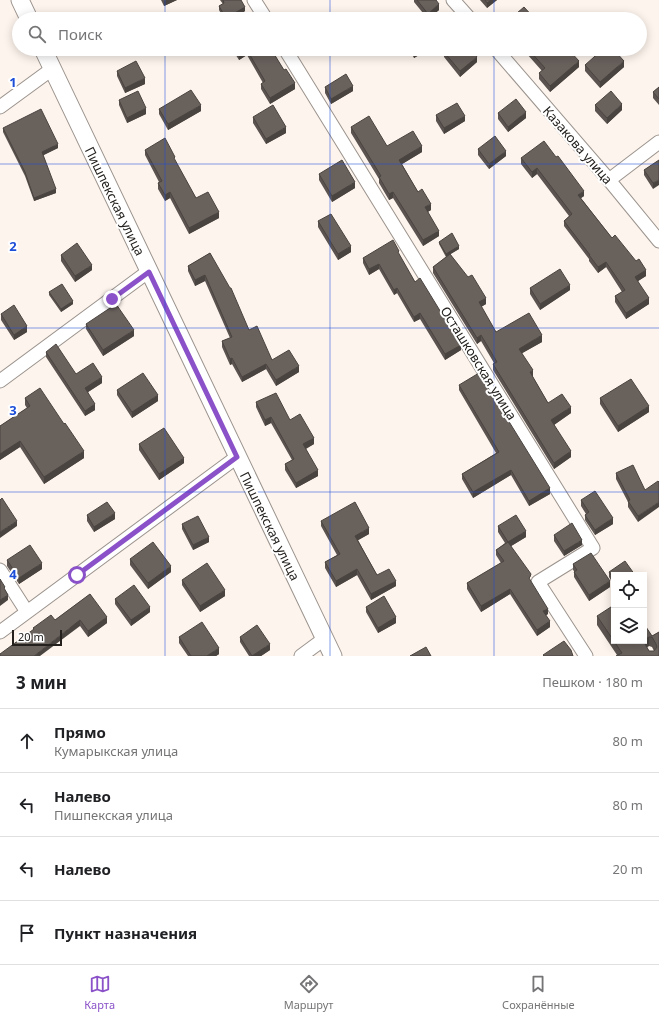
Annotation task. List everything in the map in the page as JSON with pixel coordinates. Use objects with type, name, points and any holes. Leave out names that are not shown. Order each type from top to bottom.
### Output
[{"type":"street","points":[[20,0],[26,12]]},
{"type":"street","points":[[254,0],[262,12]]},
{"type":"street","points":[[453,0],[464,12]]},
{"type":"street","name":"Пишпекская улица","points":[[46,56],[332,656]]},
{"type":"street","name":"Осташковская улица","points":[[289,56],[593,548],[538,582],[586,656]]},
{"type":"street","name":"Казакова улица","points":[[502,56],[609,180],[659,241]]},
{"type":"street","points":[[0,107],[52,69]]},
{"type":"street","points":[[609,180],[659,142]]},
{"type":"street","points":[[0,381],[149,272]]},
{"type":"street","points":[[0,632],[237,457]]},
{"type":"street","points":[[0,570],[28,612]]},
{"type":"street","points":[[301,656],[324,639]]},
{"type":"building","points":[[223,0],[241,0],[245,7],[236,12],[222,12],[219,6],[224,3]]},
{"type":"building","points":[[417,0],[436,0],[439,4],[430,12],[426,12]]},
{"type":"building","points":[[524,7],[529,12],[518,12]]},
{"type":"building","points":[[250,56],[275,56],[284,70],[286,69],[295,83],[270,98],[261,84],[265,81]]},
{"type":"building","points":[[447,56],[476,56],[477,57],[460,71]]},
{"type":"building","points":[[534,56],[574,56],[579,61],[550,86],[539,73],[545,68]]},
{"type":"building","points":[[595,56],[619,56],[624,61],[600,82],[585,65]]},
{"type":"building","points":[[136,61],[145,78],[125,88],[117,71]]},
{"type":"building","points":[[346,74],[353,86],[331,99],[325,87]]},
{"type":"building","points":[[659,87],[659,99],[653,92]]},
{"type":"building","points":[[191,90],[201,105],[168,124],[159,109]]},
{"type":"building","points":[[138,91],[146,108],[127,118],[119,100]]},
{"type":"building","points":[[611,91],[622,104],[607,118],[595,105]]},
{"type":"building","points":[[516,99],[526,112],[508,127],[498,113]]},
{"type":"building","points":[[457,103],[465,116],[444,128],[436,115]]},
{"type":"building","points":[[273,105],[286,127],[266,139],[253,117]]},
{"type":"building","points":[[41,109],[58,144],[42,152],[56,189],[34,198],[25,172],[3,128]]},
{"type":"building","points":[[369,116],[387,146],[413,131],[422,146],[399,160],[418,192],[422,189],[431,204],[425,207],[439,231],[423,240],[393,192],[389,194],[379,177],[381,176],[351,127]]},
{"type":"building","points":[[495,136],[506,151],[489,164],[478,149]]},
{"type":"building","points":[[165,138],[196,198],[208,192],[219,212],[189,228],[170,192],[165,195],[158,183],[162,181],[145,150]]},
{"type":"building","points":[[544,141],[556,157],[558,156],[584,191],[578,195],[612,238],[615,235],[636,261],[639,259],[646,270],[635,277],[649,298],[626,313],[615,296],[625,290],[606,262],[598,267],[564,221],[572,214],[537,168],[532,172],[521,158]]},
{"type":"building","points":[[342,160],[355,182],[332,196],[319,174]]},
{"type":"building","points":[[659,160],[659,180],[653,183],[644,170]]},
{"type":"building","points":[[331,214],[351,246],[338,254],[318,221]]},
{"type":"building","points":[[452,233],[459,246],[446,254],[439,242]]},
{"type":"building","points":[[393,240],[415,282],[420,278],[461,345],[445,354],[420,313],[414,317],[397,288],[394,290],[379,264],[369,269],[363,258]]},
{"type":"building","points":[[77,243],[92,265],[75,276],[61,255]]},
{"type":"building","points":[[210,253],[231,288],[249,330],[257,326],[272,360],[289,350],[299,366],[276,380],[266,364],[242,377],[232,358],[230,359],[222,341],[232,337],[205,275],[195,280],[188,266]]},
{"type":"building","points":[[450,254],[468,277],[472,275],[486,298],[479,302],[496,332],[529,313],[542,335],[519,349],[533,370],[530,372],[548,403],[562,394],[571,407],[551,420],[571,451],[554,463],[493,364],[497,362],[481,335],[477,338],[433,267]]},
{"type":"building","points":[[560,269],[570,285],[540,304],[530,288]]},
{"type":"building","points":[[62,284],[73,301],[61,309],[49,292]]},
{"type":"building","points":[[116,304],[134,330],[103,350],[86,324]]},
{"type":"building","points":[[14,305],[27,326],[14,335],[1,314]]},
{"type":"building","points":[[56,344],[76,374],[93,363],[102,377],[85,388],[95,404],[85,411],[46,352]]},
{"type":"building","points":[[143,373],[158,395],[132,412],[117,390]]},
{"type":"building","points":[[479,373],[550,488],[529,501],[511,470],[473,492],[462,474],[499,452],[459,385]]},
{"type":"building","points":[[631,379],[649,406],[618,426],[600,398]]},
{"type":"building","points":[[40,388],[84,451],[44,477],[20,441],[0,454],[0,426],[30,406],[25,398]]},
{"type":"building","points":[[276,393],[290,420],[300,414],[314,438],[303,444],[318,470],[296,483],[285,464],[294,459],[271,417],[265,420],[256,402]]},
{"type":"building","points":[[164,428],[184,458],[159,474],[139,444]]},
{"type":"building","points":[[633,465],[645,490],[658,481],[659,482],[659,502],[638,516],[628,501],[630,500],[616,473]]},
{"type":"building","points":[[595,491],[613,518],[595,530],[585,515],[589,512],[581,500]]},
{"type":"building","points":[[2,498],[17,521],[0,532],[0,500]]},
{"type":"building","points":[[107,502],[115,513],[94,527],[87,515]]},
{"type":"building","points":[[355,502],[369,528],[355,536],[377,575],[389,569],[396,581],[371,594],[357,569],[336,581],[325,562],[340,554],[321,521]]},
{"type":"building","points":[[516,515],[526,531],[508,542],[498,526]]},
{"type":"building","points":[[198,516],[209,537],[193,545],[182,524]]},
{"type":"building","points":[[572,523],[582,540],[564,551],[554,535]]},
{"type":"building","points":[[153,542],[171,566],[148,583],[130,559]]},
{"type":"building","points":[[508,542],[531,574],[529,578],[548,609],[543,611],[550,621],[537,630],[510,589],[481,606],[467,583],[504,561],[496,550]]},
{"type":"building","points":[[30,545],[42,563],[19,578],[7,560]]},
{"type":"building","points":[[591,553],[610,581],[589,595],[574,572],[577,570],[573,564]]},
{"type":"building","points":[[625,561],[633,572],[611,572],[611,575],[609,572]]},
{"type":"building","points":[[207,563],[225,590],[200,606],[182,580]]},
{"type":"building","points":[[0,579],[8,595],[0,600]]},
{"type":"building","points":[[134,585],[150,607],[131,620],[115,599]]},
{"type":"building","points":[[90,594],[107,617],[88,631],[80,620],[34,656],[0,656],[0,654],[51,615],[55,620]]},
{"type":"building","points":[[384,596],[396,617],[378,628],[366,607]]},
{"type":"building","points":[[611,607],[611,608],[611,637],[597,616]]},
{"type":"building","points":[[202,622],[219,648],[207,656],[191,656],[179,637]]},
{"type":"building","points":[[257,625],[270,644],[252,656],[240,637]]},
{"type":"building","points":[[647,628],[652,636],[659,632],[659,656],[616,656],[622,653],[616,644],[645,644],[649,651],[654,651],[657,647],[652,637],[647,638]]},
{"type":"building","points":[[564,641],[571,650],[573,656],[543,655]]},
{"type":"building","points":[[426,647],[431,656],[410,656]]},
{"type":"route","points":[[77,575],[237,457],[149,272],[112,299]]}]
